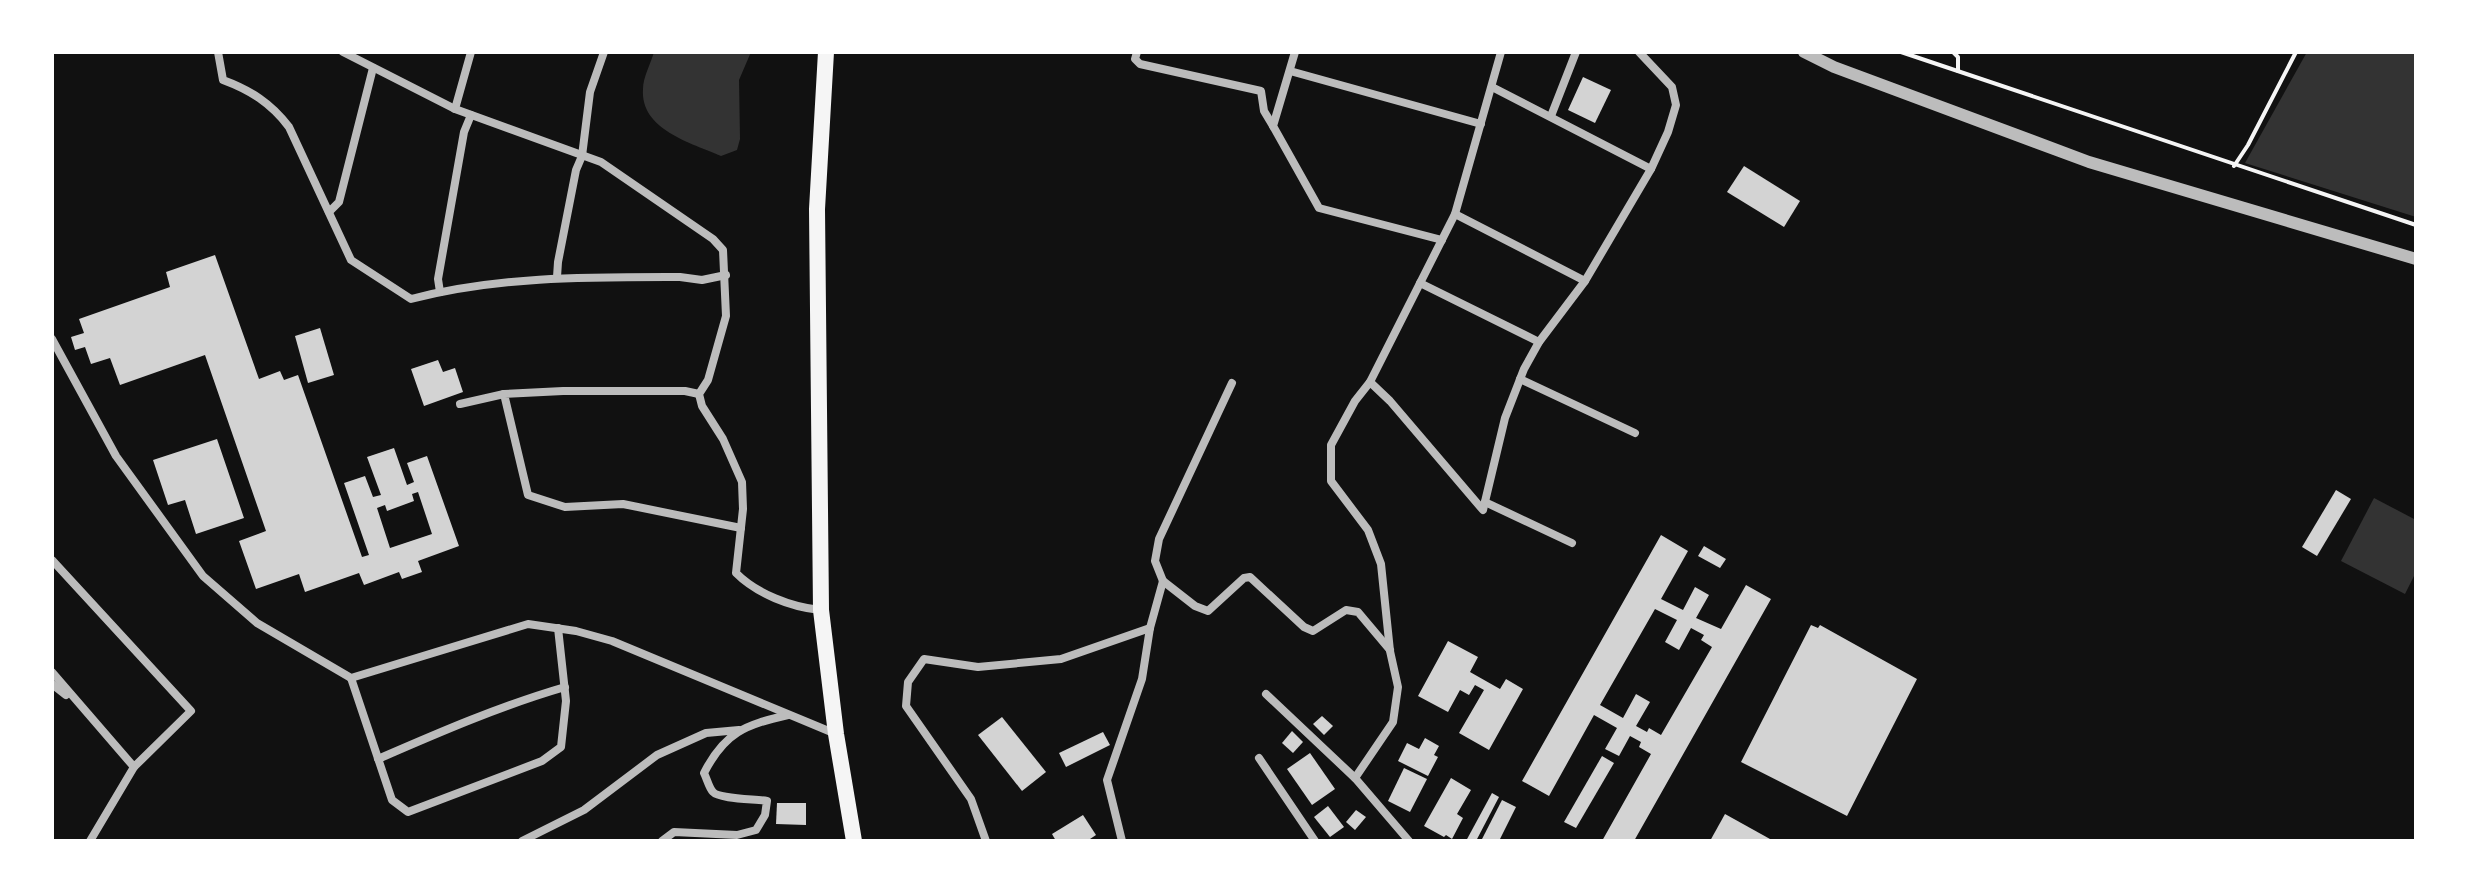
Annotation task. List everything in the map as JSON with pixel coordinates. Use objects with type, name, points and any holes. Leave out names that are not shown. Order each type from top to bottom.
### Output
[{"type":"main road","points":[[826,52],[817,209],[821,610],[836,734],[854,841]]},
{"type":"street","points":[[218,52],[223,80],[254,93],[278,111],[289,127],[351,260],[411,299],[440,292],[557,277],[680,277],[702,280],[726,275]]},
{"type":"street","points":[[343,52],[455,109],[601,162],[713,239],[723,250],[726,316],[708,380],[699,394],[702,406],[723,439],[742,482],[736,573],[747,583],[797,608],[821,610]]},
{"type":"street","points":[[455,109],[471,52]]},
{"type":"street","points":[[557,277],[576,170],[582,156],[590,92],[604,52]]},
{"type":"street","points":[[1137,52],[1135,59],[1140,64],[1261,91],[1264,111],[1319,208],[1442,240]]},
{"type":"street","points":[[1273,126],[1295,52]]},
{"type":"street","points":[[1355,778],[1393,722],[1398,687],[1390,651],[1381,564],[1368,530],[1331,481],[1331,445],[1355,401],[1370,382],[1455,214],[1501,52]]},
{"type":"street","points":[[1551,116],[1576,52]]},
{"type":"street","points":[[1370,382],[1390,401],[1483,510],[1505,418],[1520,379],[1539,342],[1585,281],[1651,169],[1668,132],[1676,105],[1672,87],[1639,52]]},
{"type":"street","points":[[1804,52],[1834,67],[2089,162],[2416,259]]},
{"type":"street","points":[[329,212],[339,202],[373,68]]},
{"type":"street","points":[[1290,71],[1481,124]]},
{"type":"street","points":[[1492,87],[1651,169]]},
{"type":"street","points":[[440,292],[438,279],[448,220],[464,132],[471,115]]},
{"type":"street","points":[[1455,214],[1585,281]]},
{"type":"street","points":[[1420,283],[1539,342]]},
{"type":"street","points":[[52,339],[116,456],[203,576],[257,623],[351,678],[392,800],[408,812],[542,761],[561,747],[566,701],[558,628]]},
{"type":"street","points":[[1520,379],[1635,433]]},
{"type":"street","points":[[1232,383],[1159,539],[1155,561],[1163,581],[1195,606],[1208,611],[1244,578],[1250,577],[1304,627],[1313,631],[1346,610],[1358,612],[1390,651]]},
{"type":"street","points":[[460,404],[504,394],[563,391],[685,391],[699,394]]},
{"type":"street","points":[[504,394],[528,495],[565,507],[623,504],[741,528]]},
{"type":"street","points":[[1485,502],[1572,543]]},
{"type":"street","points":[[52,560],[191,711],[134,767],[90,841]]},
{"type":"street","points":[[1122,841],[1107,780],[1142,679],[1150,628],[1163,581]]},
{"type":"street","points":[[351,678],[528,624],[612,641],[836,734]]},
{"type":"street","points":[[986,841],[971,799],[906,706],[908,682],[924,659],[978,667],[1061,659],[1150,628]]},
{"type":"street","points":[[52,672],[134,767]]},
{"type":"street","points":[[52,684],[85,711]]},
{"type":"street","points":[[378,759],[515,702],[565,687]]},
{"type":"street","points":[[1266,694],[1355,778],[1409,841]]},
{"type":"street","points":[[522,841],[584,810],[657,755],[706,733],[740,730],[757,722],[788,715]]},
{"type":"street","points":[[662,841],[674,832],[737,835],[756,830],[765,815],[767,801],[749,797],[721,797],[712,792],[704,773],[712,759],[740,730]]},
{"type":"street","points":[[1259,758],[1315,841]]},
{"type":"path","points":[[1901,52],[2416,225]]},
{"type":"path","points":[[1953,52],[1958,57],[1958,71]]},
{"type":"path","points":[[2234,166],[2296,52]]},
{"type":"shaded area","points":[[654,52],[751,52],[739,80],[740,139],[737,150],[721,156],[670,133],[650,115],[644,103],[643,89]]},
{"type":"shaded area","points":[[2307,52],[2416,52],[2416,217],[2245,163]]},
{"type":"shaded area","points":[[2374,498],[2416,520],[2416,572],[2405,594],[2341,561]]},
{"type":"building","points":[[1583,77],[1611,90],[1595,123],[1568,110]]},
{"type":"building","points":[[1744,166],[1800,201],[1784,227],[1727,192]]},
{"type":"building","points":[[215,255],[259,379],[280,371],[284,380],[298,375],[362,557],[369,555],[344,483],[365,476],[373,497],[381,495],[367,457],[394,448],[407,485],[414,482],[407,463],[427,456],[459,546],[418,561],[422,572],[402,579],[399,572],[364,585],[359,573],[305,592],[299,574],[256,589],[239,541],[266,531],[205,355],[120,385],[110,358],[91,364],[85,347],[75,350],[71,337],[84,333],[79,319],[170,287],[166,272]],"holes":[[[418,492],[432,534],[390,548],[377,508],[385,505],[387,511],[414,501],[412,494]]]},
{"type":"building","points":[[320,328],[334,375],[308,383],[295,336]]},
{"type":"building","points":[[438,360],[443,372],[455,368],[463,392],[424,406],[411,369]]},
{"type":"building","points":[[217,439],[244,518],[196,534],[185,500],[168,505],[153,460]]},
{"type":"building","points":[[2336,490],[2351,499],[2317,556],[2302,547]]},
{"type":"building","points":[[1661,535],[1688,551],[1661,599],[1683,610],[1695,587],[1709,595],[1696,618],[1721,629],[1746,585],[1771,599],[1634,841],[1602,841],[1651,754],[1639,747],[1641,742],[1630,736],[1619,756],[1605,749],[1617,728],[1594,715],[1549,796],[1522,781]],"holes":[[[1655,609],[1677,620],[1665,642],[1679,650],[1691,628],[1704,635],[1701,640],[1712,647],[1661,735],[1649,728],[1647,732],[1636,726],[1650,702],[1636,694],[1623,718],[1600,705]]]},
{"type":"building","points":[[1704,546],[1726,559],[1720,568],[1698,556]]},
{"type":"building","points":[[1811,625],[1818,628],[1820,625],[1917,679],[1847,816],[1741,762]]},
{"type":"building","points":[[1448,641],[1478,657],[1470,672],[1500,689],[1506,679],[1523,689],[1489,750],[1459,733],[1484,690],[1475,685],[1469,695],[1460,690],[1448,712],[1418,696]]},
{"type":"building","points":[[1322,716],[1333,726],[1324,735],[1313,724]]},
{"type":"building","points":[[1002,717],[1046,772],[1022,791],[978,735]]},
{"type":"building","points":[[1292,731],[1303,742],[1293,753],[1282,743]]},
{"type":"building","points":[[1103,732],[1110,745],[1066,767],[1059,753]]},
{"type":"building","points":[[1425,738],[1439,746],[1434,755],[1438,757],[1428,776],[1398,761],[1407,743],[1419,749]]},
{"type":"building","points":[[1310,753],[1335,789],[1312,805],[1287,769]]},
{"type":"building","points":[[1602,756],[1614,763],[1576,828],[1564,822]]},
{"type":"building","points":[[1404,768],[1427,779],[1410,812],[1388,801]]},
{"type":"building","points":[[1451,778],[1471,790],[1457,814],[1463,818],[1452,839],[1424,826]]},
{"type":"building","points":[[1492,793],[1499,797],[1476,841],[1466,841]]},
{"type":"building","points":[[1502,800],[1516,807],[1499,841],[1481,841]]},
{"type":"building","points":[[777,803],[806,803],[806,825],[776,824]]},
{"type":"building","points":[[1328,806],[1344,827],[1330,837],[1314,817]]},
{"type":"building","points":[[1356,810],[1366,817],[1355,830],[1346,822]]},
{"type":"building","points":[[1725,814],[1770,839],[1710,841]]},
{"type":"building","points":[[1083,815],[1096,835],[1087,841],[1056,841],[1052,834]]}]
